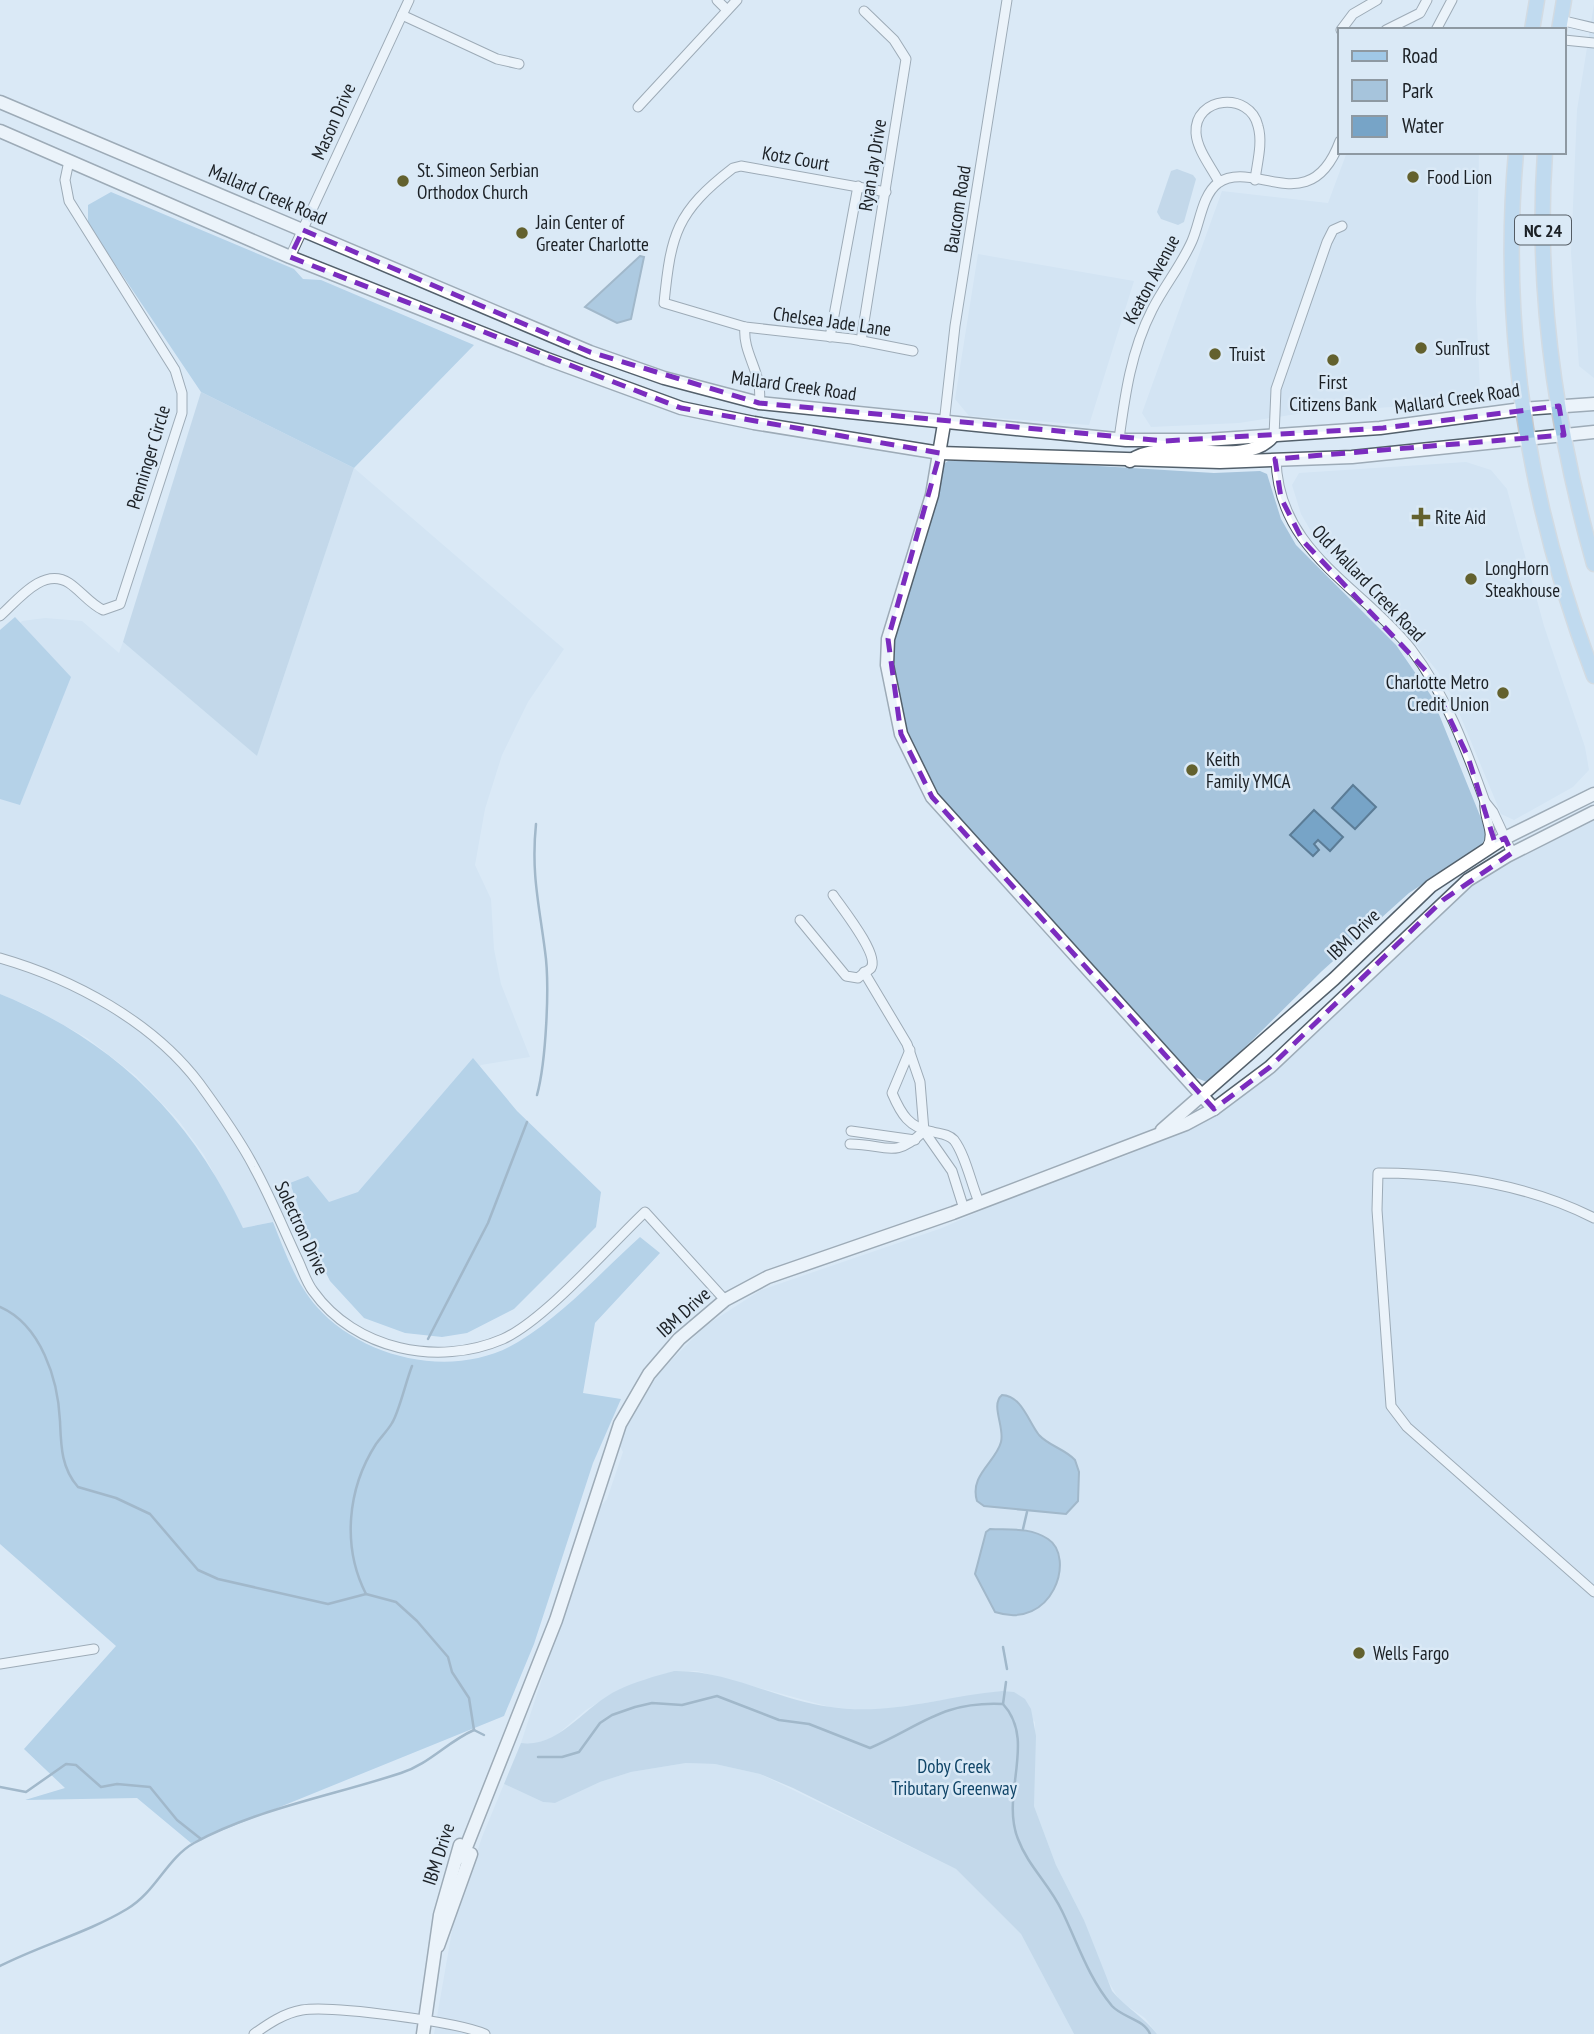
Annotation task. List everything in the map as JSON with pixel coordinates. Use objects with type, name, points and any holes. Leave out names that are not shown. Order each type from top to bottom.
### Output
[{"type":"main road","points":[[1532,28],[1537,0]]},
{"type":"main road","points":[[1560,25],[1564,0]]},
{"type":"main road","name":"Mallard Creek Road","points":[[0,102],[590,352],[664,378],[759,403],[944,424],[1165,441],[1380,428],[1522,409],[1594,404]]},
{"type":"main road","points":[[0,131],[290,257],[681,408],[754,423],[940,453],[1130,461],[1352,457],[1594,432]]},
{"type":"main road","name":"NC 24","points":[[1516,154],[1510,267],[1526,440],[1565,596],[1594,676]]},
{"type":"main road","name":"NC 24","points":[[1545,154],[1543,217],[1546,318],[1575,498],[1594,564]]},
{"type":"main road","points":[[944,424],[932,495],[888,639],[887,665],[901,734],[916,769],[940,806],[1214,1109]]},
{"type":"main road","points":[[1130,461],[1141,452],[1203,452],[1258,447],[1274,436]]},
{"type":"main road","name":"IBM Drive","points":[[1159,1133],[1334,979],[1431,886],[1486,848],[1594,794]]},
{"type":"main road","name":"IBM Drive","points":[[424,2028],[447,1881],[475,1807],[493,1782],[556,1620],[626,1412],[659,1360],[725,1300],[768,1277],[964,1209],[1186,1124],[1214,1109],[1270,1067],[1443,900],[1468,880],[1512,853],[1594,812]]},
{"type":"main road","name":"IBM Drive","points":[[438,1946],[491,1801],[493,1782]]},
{"type":"street","name":"Mason Drive","points":[[290,257],[409,0]]},
{"type":"street","points":[[717,0],[727,10]]},
{"type":"street","points":[[638,107],[737,0]]},
{"type":"street","name":"Baucom Road","points":[[944,424],[955,326],[1007,0]]},
{"type":"street","points":[[1342,28],[1353,14],[1377,0]]},
{"type":"street","points":[[1390,28],[1420,13],[1427,0]]},
{"type":"street","points":[[1437,28],[1452,0]]},
{"type":"street","name":"Ryan Jay Drive","points":[[861,341],[906,59],[894,40],[864,11]]},
{"type":"street","points":[[402,15],[497,59],[519,64]]},
{"type":"street","points":[[1560,25],[1594,28]]},
{"type":"street","points":[[1566,40],[1594,43]]},
{"type":"street","points":[[1255,180],[1260,137],[1255,117],[1240,103],[1222,102],[1205,111],[1196,130],[1199,144],[1219,182],[1231,177],[1285,184],[1312,178],[1326,167],[1338,145]]},
{"type":"street","name":"Penninger Circle","points":[[0,616],[35,584],[49,579],[68,582],[103,610],[120,604],[182,413],[182,393],[175,370],[69,201],[65,180],[68,161]]},
{"type":"street","name":"Kotz Court","points":[[745,327],[664,303],[673,238],[683,217],[723,176],[741,166],[886,192]]},
{"type":"street","name":"Keaton Avenue","points":[[1119,439],[1125,393],[1143,330],[1192,240],[1209,192],[1219,182]]},
{"type":"street","points":[[830,337],[858,186]]},
{"type":"street","points":[[1274,436],[1276,389],[1327,242],[1333,230],[1342,226]]},
{"type":"street","points":[[745,327],[745,342],[761,387],[759,403]]},
{"type":"street","name":"Chelsea Jade Lane","points":[[745,327],[861,341],[913,351]]},
{"type":"street","name":"Old Mallard Creek Road","points":[[1276,460],[1278,489],[1291,524],[1316,556],[1409,648],[1428,673],[1458,731],[1485,803],[1512,853]]},
{"type":"street","name":"Old Mallard Creek Road","points":[[1485,803],[1484,813],[1491,833],[1486,848]]},
{"type":"street","points":[[800,920],[840,971],[853,978],[870,970],[873,962],[871,950],[833,895]]},
{"type":"street","name":"Solectron Drive","points":[[0,958],[56,978],[103,1003],[151,1036],[187,1069],[254,1165],[312,1290],[341,1322],[388,1346],[449,1354],[503,1338],[537,1316],[645,1212],[725,1300]]},
{"type":"street","points":[[864,972],[910,1050],[920,1082],[924,1131],[952,1171],[964,1209]]},
{"type":"street","points":[[910,1050],[892,1093],[910,1124],[924,1131],[945,1134],[954,1141],[979,1202]]},
{"type":"street","points":[[851,1131],[915,1140]]},
{"type":"street","points":[[850,1144],[896,1150],[915,1140],[924,1131]]},
{"type":"street","points":[[875,1146],[880,1134]]},
{"type":"street","points":[[1594,1218],[1552,1200],[1489,1182],[1428,1174],[1378,1173],[1377,1210],[1391,1406],[1407,1427],[1594,1592]]},
{"type":"street","points":[[0,1664],[94,1649]]},
{"type":"street","points":[[254,2034],[281,2017],[300,2010],[330,2008],[424,2028],[485,2034]]},
{"type":"highlighted area","points":[[303,230],[590,352],[759,403],[1165,441],[1383,428],[1559,406],[1564,435],[1275,459],[1281,498],[1303,541],[1428,673],[1468,757],[1495,843],[1505,838],[1512,853],[1443,900],[1270,1067],[1214,1109],[932,797],[901,734],[888,639],[940,453],[681,408],[290,257]]},
{"type":"shaded area","points":[[1594,4],[1594,378],[1579,366],[1571,253],[1577,110]]},
{"type":"shaded area","points":[[1346,154],[1479,154],[1476,302],[1480,390],[1465,402],[1303,413],[1239,423],[1151,427],[1142,413],[1222,191],[1328,203]]},
{"type":"shaded area","points":[[111,192],[294,269],[303,279],[321,280],[474,345],[354,468],[201,392],[88,224],[88,205]]},
{"type":"shaded area","points":[[978,254],[1134,281],[1089,425],[969,416],[955,399]]},
{"type":"shaded area","points":[[1466,462],[1491,470],[1507,489],[1544,626],[1585,747],[1589,770],[1573,787],[1514,820],[1501,814],[1453,698],[1438,672],[1387,609],[1319,545],[1301,514],[1292,485],[1299,473]]},
{"type":"shaded area","points":[[354,468],[564,649],[528,702],[502,755],[485,809],[475,865],[491,899],[494,949],[501,984],[530,1057],[481,1065],[362,1204],[243,1228],[204,1155],[179,1121],[136,1076],[87,1038],[33,1008],[0,994],[0,643],[22,621],[45,618],[82,621],[119,653],[123,642],[257,756]]},
{"type":"shaded area","points":[[15,617],[71,677],[20,805],[0,799],[0,630]]},
{"type":"shaded area","points":[[1594,821],[1594,2034],[1157,2034],[1145,2018],[1120,2001],[1101,1969],[1084,1920],[1056,1865],[1034,1806],[1035,1722],[1002,1691],[872,1711],[830,1707],[697,1671],[674,1671],[617,1691],[586,1710],[553,1738],[532,1744],[521,1743],[597,1510],[607,1499],[623,1452],[619,1444],[628,1423],[659,1373],[705,1326],[761,1290],[942,1228],[1007,1199],[1128,1155],[1203,1119],[1265,1078],[1462,892],[1508,863]]},
{"type":"shaded area","points":[[0,994],[79,1035],[113,1059],[145,1087],[199,1151],[243,1228],[273,1222],[297,1277],[317,1307],[337,1325],[360,1340],[385,1351],[412,1359],[440,1362],[493,1354],[518,1342],[551,1319],[640,1237],[660,1253],[595,1323],[583,1393],[621,1399],[593,1463],[534,1644],[504,1716],[191,1843],[137,1798],[25,1800],[65,1788],[24,1749],[116,1646],[0,1544]]},
{"type":"shaded area","points":[[473,1058],[517,1111],[601,1192],[596,1227],[514,1309],[467,1333],[442,1337],[405,1333],[364,1318],[330,1281],[312,1245],[290,1183],[308,1176],[329,1202],[358,1192]]},
{"type":"shaded area","points":[[686,1763],[715,1764],[760,1774],[956,1869],[1021,1934],[1074,2034],[434,2034],[453,1925],[482,1837],[504,1784],[543,1802],[555,1803],[600,1782],[631,1772]]},
{"type":"green space","points":[[1177,169],[1193,175],[1196,179],[1184,222],[1178,225],[1161,219],[1157,212],[1171,171]]},
{"type":"green space","points":[[201,392],[354,468],[257,756],[123,642]]},
{"type":"green space","name":"Keith Family YMCA","points":[[999,460],[1214,473],[1260,471],[1267,474],[1281,519],[1296,545],[1396,645],[1432,697],[1487,833],[1482,845],[1409,893],[1322,971],[1209,1083],[1192,1076],[938,796],[902,723],[893,692],[892,677],[897,626],[910,571],[942,465],[948,461]]},
{"type":"green space","name":"Doby Creek Tributary Greenway","points":[[674,1671],[714,1675],[811,1703],[853,1709],[896,1707],[1002,1691],[1014,1692],[1025,1699],[1031,1709],[1036,1736],[1034,1806],[1056,1865],[1084,1920],[1112,1991],[1157,2034],[1074,2034],[1021,1934],[956,1869],[760,1774],[715,1764],[686,1763],[631,1772],[600,1782],[555,1803],[543,1802],[504,1784],[521,1743],[548,1739],[618,1690]]},
{"type":"water","points":[[640,256],[644,257],[631,319],[617,323],[585,307]]},
{"type":"water","points":[[1353,785],[1376,807],[1355,829],[1332,808]]},
{"type":"water","points":[[1314,810],[1343,837],[1330,851],[1318,840],[1314,844],[1319,850],[1313,856],[1290,835]]},
{"type":"water","points":[[1002,1395],[1009,1396],[1020,1404],[1043,1439],[1075,1460],[1079,1472],[1078,1501],[1066,1514],[984,1506],[977,1501],[980,1476],[1001,1442],[997,1404]]},
{"type":"water","points":[[990,1529],[1020,1530],[1041,1535],[1056,1548],[1060,1561],[1054,1589],[1045,1602],[1032,1611],[1015,1615],[995,1612],[975,1574],[986,1532]]},
{"type":"waterway","points":[[536,824],[535,873],[547,983],[545,1044],[537,1095]]},
{"type":"waterway","points":[[428,1339],[488,1223],[527,1122]]},
{"type":"waterway","points":[[0,1307],[26,1326],[45,1355],[56,1388],[63,1456],[68,1472],[78,1487],[116,1498],[150,1514],[198,1570],[218,1579],[328,1604],[366,1594],[396,1602],[417,1621],[448,1657],[452,1672],[469,1698],[474,1730]]},
{"type":"waterway","points":[[366,1594],[353,1557],[351,1518],[354,1499],[366,1461],[395,1418],[412,1366]]},
{"type":"waterway","points":[[1023,1529],[1027,1512]]},
{"type":"waterway","points":[[1003,1647],[1007,1669]]},
{"type":"waterway","points":[[1003,1704],[1006,1682]]},
{"type":"waterway","points":[[538,1757],[562,1757],[579,1752],[600,1723],[612,1715],[652,1703],[682,1705],[717,1696],[779,1720],[809,1724],[870,1748],[948,1711],[982,1704],[1003,1704],[1013,1719],[1017,1734],[1013,1804],[1014,1822],[1022,1849],[1057,1902],[1090,1972],[1104,1995],[1112,2006],[1143,2025],[1150,2034]]},
{"type":"waterway","points":[[474,1730],[484,1735]]},
{"type":"waterway","points":[[0,1966],[127,1909],[145,1894],[185,1849],[218,1831],[269,1812],[401,1773],[429,1759],[474,1730]]},
{"type":"waterway","points":[[0,1787],[26,1792],[66,1764],[76,1765],[101,1787],[117,1784],[150,1787],[177,1820],[201,1839]]},
{"type":"place","name":"Food Lion","points":[[1413,177]]},
{"type":"place","name":"St. Simeon Serbian Orthodox Church","points":[[403,181]]},
{"type":"place","name":"Jain Center of Greater Charlotte","points":[[522,233]]},
{"type":"place","name":"SunTrust","points":[[1421,348]]},
{"type":"place","name":"Truist","points":[[1215,354]]},
{"type":"place","name":"First Citizens Bank","points":[[1333,360]]},
{"type":"place","name":"Rite Aid","points":[[1421,517]]},
{"type":"place","name":"LongHorn Steakhouse","points":[[1471,579]]},
{"type":"place","name":"Charlotte Metro Credit Union","points":[[1503,693]]},
{"type":"place","name":"Keith Family YMCA","points":[[1192,770]]},
{"type":"place","name":"Wells Fargo","points":[[1359,1653]]}]
